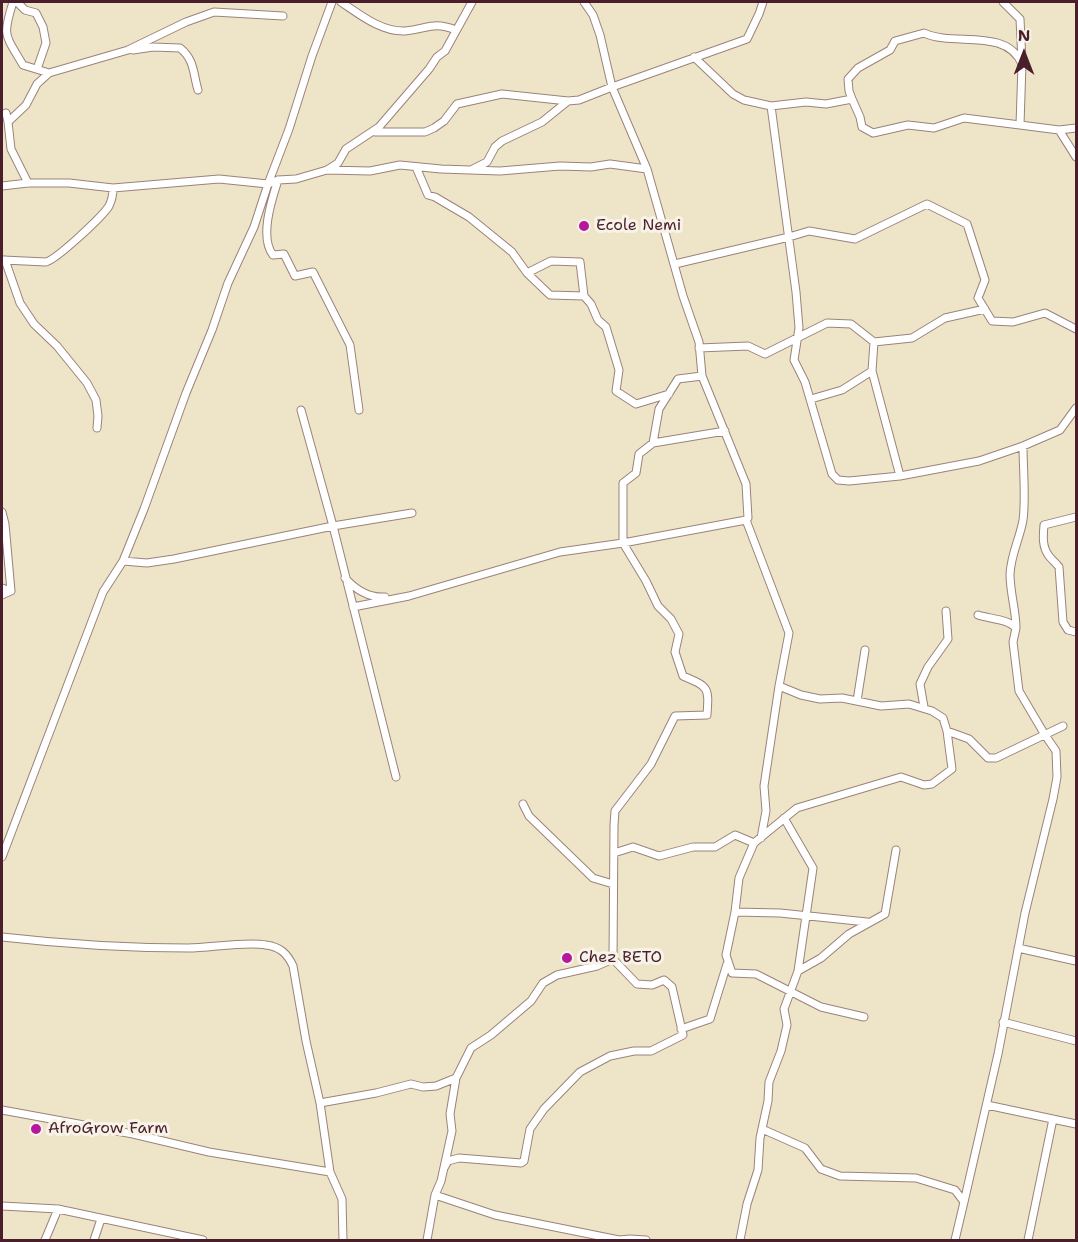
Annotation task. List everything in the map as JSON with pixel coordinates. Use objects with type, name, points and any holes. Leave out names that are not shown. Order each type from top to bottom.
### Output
[{"type":"street","points":[[37,69],[46,43],[45,34],[36,13],[25,10],[15,2],[6,19],[5,36],[23,65],[49,73]]},
{"type":"street","points":[[2,857],[103,592],[123,561],[228,283],[254,227],[332,2]]},
{"type":"street","points":[[341,2],[374,22],[393,30],[405,31],[435,25],[456,30]]},
{"type":"street","points":[[2,186],[28,183],[69,183],[113,188],[209,179],[248,180],[268,184],[327,170],[338,163],[346,149],[379,127],[437,57],[450,46],[472,2]]},
{"type":"street","points":[[584,2],[593,15],[612,87],[647,169],[699,348],[702,376],[746,484],[748,518],[746,519],[789,633],[778,686],[764,786],[766,811],[758,841],[739,878],[726,955],[727,961],[732,973],[756,974],[821,1007],[864,1017]]},
{"type":"street","points":[[372,132],[424,132],[444,121],[457,104],[502,94],[568,101],[585,99],[612,87],[747,39],[762,2]]},
{"type":"street","points":[[1003,2],[1020,19],[1022,64],[1020,125]]},
{"type":"street","points":[[128,50],[186,22],[214,12],[283,16]]},
{"type":"street","points":[[1022,64],[1018,56],[1003,45],[986,40],[934,38],[924,33],[895,41],[890,50],[858,68],[848,79],[849,91],[862,127],[873,133],[908,125],[934,128],[964,118],[1059,130],[1077,128]]},
{"type":"street","points":[[28,183],[11,149],[7,117],[26,105],[36,84],[49,73],[128,50],[153,47],[180,48],[190,57],[198,90]]},
{"type":"street","points":[[694,57],[733,94],[744,100],[771,106],[806,102],[826,104],[852,99]]},
{"type":"street","points":[[471,170],[487,162],[495,147],[502,141],[542,122],[568,101]]},
{"type":"street","points":[[771,106],[796,292],[799,328],[794,360],[806,382],[832,474],[838,480],[900,476],[979,461],[1060,430],[1077,408]]},
{"type":"street","points":[[1059,130],[1077,157]]},
{"type":"street","points":[[327,170],[360,172],[400,165],[500,171],[610,164],[647,169]]},
{"type":"street","points":[[416,167],[428,195],[469,217],[512,252],[527,273],[550,295],[584,296]]},
{"type":"street","points":[[278,180],[267,216],[269,250],[273,255],[284,254],[295,276],[313,272],[350,345],[359,410]]},
{"type":"street","points":[[97,428],[96,400],[87,384],[57,346],[34,324],[20,303],[3,260],[52,261],[107,208],[113,198],[113,188]]},
{"type":"street","points":[[675,264],[809,231],[855,238],[927,204],[967,224],[985,280],[978,298],[992,321],[1012,322],[1045,313],[1077,328]]},
{"type":"street","points":[[527,273],[551,261],[580,262],[584,296],[591,304],[598,320],[606,327],[619,370],[616,391],[636,404],[669,394]]},
{"type":"street","points":[[699,348],[748,346],[765,354],[827,323],[851,324],[874,342],[912,338],[945,318],[985,309]]},
{"type":"street","points":[[874,342],[872,371],[900,476]]},
{"type":"street","points":[[811,399],[842,390],[872,371]]},
{"type":"street","points":[[653,443],[659,409],[678,379],[702,376]]},
{"type":"street","points":[[301,410],[333,526],[396,777]]},
{"type":"street","points":[[427,1240],[435,1195],[447,1161],[459,1158],[521,1163],[524,1161],[530,1129],[544,1109],[580,1072],[610,1056],[634,1051],[651,1051],[683,1035],[672,987],[664,980],[652,985],[637,984],[613,959],[615,811],[651,764],[675,716],[707,715],[709,693],[705,685],[683,676],[675,652],[679,634],[671,620],[658,606],[623,543],[622,483],[636,473],[639,454],[653,443],[724,431]]},
{"type":"street","points":[[955,1240],[987,1105],[1018,948],[1057,777],[1056,751],[1019,691],[1013,642],[1016,610],[1010,590],[1010,571],[1012,555],[1023,519],[1023,446]]},
{"type":"street","points":[[2,512],[10,591]]},
{"type":"street","points":[[123,561],[147,563],[174,559],[333,526],[412,513]]},
{"type":"street","points":[[1077,517],[1044,525],[1043,531],[1044,546],[1050,558],[1059,567],[1063,622],[1068,630],[1077,632]]},
{"type":"street","points":[[353,607],[409,596],[560,552],[623,543],[746,519]]},
{"type":"street","points":[[345,578],[357,589],[377,597],[409,596]]},
{"type":"street","points":[[2,588],[10,591]]},
{"type":"street","points":[[2,595],[10,591]]},
{"type":"street","points":[[924,707],[920,684],[928,667],[948,639],[946,611]]},
{"type":"street","points":[[978,615],[1006,621],[1016,628]]},
{"type":"street","points":[[857,701],[865,650]]},
{"type":"street","points":[[758,841],[797,808],[901,777],[932,784],[952,769],[943,718],[924,707],[909,704],[881,706],[842,698],[820,699],[778,686]]},
{"type":"street","points":[[947,731],[969,739],[988,758],[996,758],[1063,726]]},
{"type":"street","points":[[523,804],[529,816],[593,878],[614,884]]},
{"type":"street","points":[[740,1240],[747,1204],[758,1170],[769,1082],[781,1051],[787,1025],[784,1009],[798,970],[813,868],[784,818]]},
{"type":"street","points":[[614,853],[633,847],[659,856],[693,847],[715,847],[735,835],[758,841]]},
{"type":"street","points":[[798,970],[821,957],[849,934],[885,914],[896,850]]},
{"type":"street","points":[[735,912],[780,913],[869,922]]},
{"type":"street","points":[[2,938],[83,945],[190,948],[264,944],[279,948],[288,955],[293,966],[320,1103],[330,1172],[342,1199],[344,1240]]},
{"type":"street","points":[[1018,948],[1077,961]]},
{"type":"street","points":[[444,1168],[452,1131],[450,1114],[456,1078],[471,1048],[531,1001],[543,983],[558,975],[597,966],[613,959]]},
{"type":"street","points":[[681,1029],[710,1019],[727,961]]},
{"type":"street","points":[[1004,1022],[1077,1041]]},
{"type":"street","points":[[320,1103],[411,1084],[423,1087],[436,1086],[456,1078]]},
{"type":"street","points":[[987,1105],[1077,1124]]},
{"type":"street","points":[[2,1110],[133,1134],[209,1152],[330,1172]]},
{"type":"street","points":[[1028,1240],[1053,1119]]},
{"type":"street","points":[[762,1129],[805,1148],[821,1169],[840,1176],[916,1178],[955,1190],[964,1202]]},
{"type":"street","points":[[435,1195],[495,1215],[619,1240],[646,1240]]},
{"type":"street","points":[[2,1216],[3,1207],[58,1209],[176,1238],[203,1240]]},
{"type":"street","points":[[45,1240],[58,1209]]},
{"type":"street","points":[[94,1240],[101,1219]]},
{"type":"place","name":"Ecole Nemi","points":[[584,226]]},
{"type":"place","name":"Chez BETO","points":[[567,958]]},
{"type":"place","name":"AfroGrow Farm","points":[[36,1129]]}]
